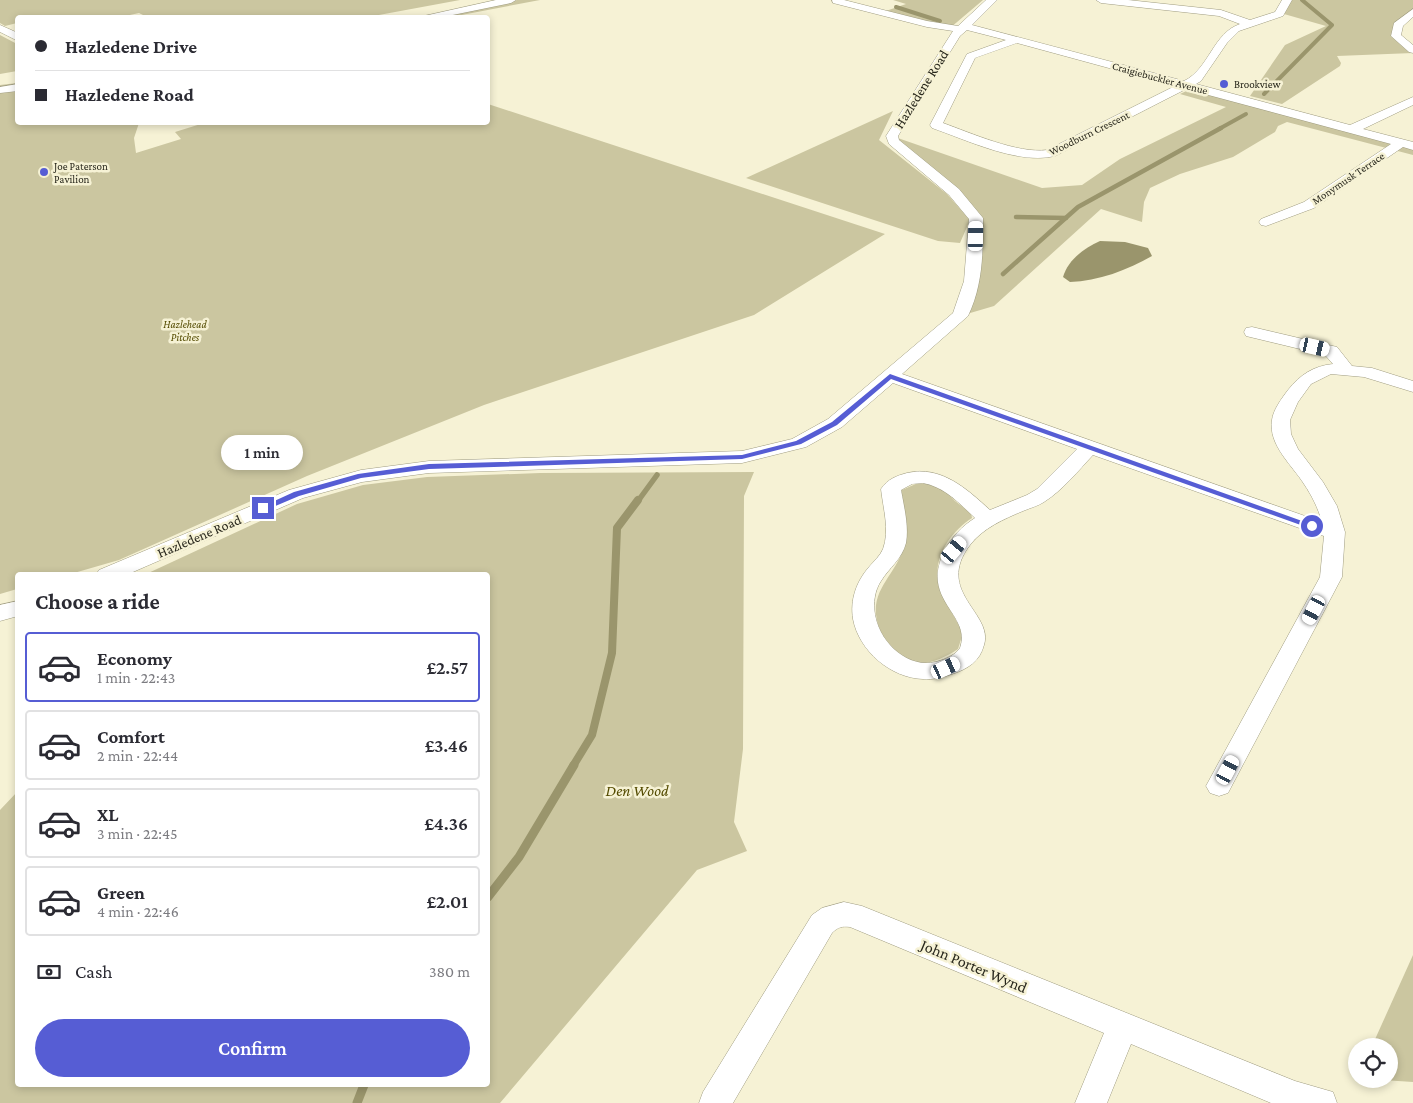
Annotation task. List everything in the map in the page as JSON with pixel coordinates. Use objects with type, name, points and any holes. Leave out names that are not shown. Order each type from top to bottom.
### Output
[{"type":"street","points":[[435,15],[511,0]]},
{"type":"street","name":"Hazledene Road","points":[[115,572],[296,494],[361,476],[429,467],[742,457],[799,443],[835,423],[960,316],[968,302],[975,255],[976,218],[954,192],[893,141],[892,136],[956,34],[992,0]]},
{"type":"street","points":[[1101,0],[1149,3],[1221,14],[1248,23]]},
{"type":"street","points":[[1186,85],[1197,79],[1223,41],[1234,29],[1279,14],[1287,0]]},
{"type":"street","name":"Craigiebuckler Avenue","points":[[836,1],[927,24],[964,28],[1016,40],[1407,144]]},
{"type":"street","points":[[1413,12],[1398,25],[1396,36],[1413,50]]},
{"type":"street","points":[[0,28],[15,36]]},
{"type":"street","name":"Woodburn Crescent","points":[[1016,40],[971,56],[936,125],[1019,153],[1044,154],[1050,153],[1186,85]]},
{"type":"street","points":[[0,90],[15,88]]},
{"type":"street","points":[[1352,129],[1413,101]]},
{"type":"street","name":"Monymusk Terrace","points":[[1266,222],[1309,205],[1407,144]]},
{"type":"street","points":[[1252,332],[1331,351],[1338,369]]},
{"type":"street","points":[[1219,786],[1331,576],[1335,532],[1327,506],[1313,482],[1289,450],[1282,434],[1281,420],[1289,401],[1305,380],[1320,372],[1338,369],[1366,372],[1413,387]]},
{"type":"street","points":[[890,376],[1312,526],[1335,532]]},
{"type":"street","points":[[987,518],[953,487],[941,480],[922,477],[906,479],[896,483],[891,489],[896,526],[893,551],[868,583],[864,598],[864,613],[867,630],[876,646],[892,661],[910,669],[929,671],[946,668],[969,655],[974,639],[971,626],[951,596],[948,584],[948,572],[954,550],[971,530],[987,518],[1036,498],[1067,472],[1089,447]]},
{"type":"street","points":[[0,613],[15,609]]},
{"type":"street","name":"John Porter Wynd","points":[[715,1103],[822,924],[835,915],[852,915],[1295,1098],[1321,1103]]},
{"type":"street","points":[[1091,1103],[1122,1027]]},
{"type":"green space","points":[[0,0],[460,0],[379,15],[143,15],[139,13],[130,15],[15,15],[15,24],[5,26],[0,23]]},
{"type":"green space","points":[[517,0],[540,0],[461,15],[441,15]]},
{"type":"green space","points":[[893,0],[983,0],[950,28],[883,12],[906,4]]},
{"type":"green space","points":[[1290,0],[1413,0],[1413,12],[1396,30],[1413,50],[1413,53],[1337,56],[1341,63],[1340,66],[1282,104],[1250,96],[1285,45],[1326,26],[1284,14]]},
{"type":"green space","points":[[0,35],[15,43],[15,71],[0,74]]},
{"type":"green space","name":"Hazlehead Pitches","points":[[15,83],[15,125],[138,125],[134,138],[136,153],[181,139],[175,132],[198,125],[490,125],[490,105],[885,234],[754,315],[484,405],[307,476],[119,560],[77,572],[15,572],[15,590],[0,594],[0,85]]},
{"type":"green space","points":[[1195,87],[1413,146],[1413,155],[1287,122],[1278,126],[1275,132],[1233,157],[1180,174],[1150,188],[1144,202],[1142,222],[1101,209],[994,306],[960,316],[976,218],[892,136],[1042,188],[1082,185],[1120,159],[1226,107],[1180,94]]},
{"type":"green space","points":[[893,111],[879,140],[947,194],[970,220],[960,243],[938,241],[746,178]]},
{"type":"green space","name":"Den Wood","points":[[754,472],[744,496],[743,749],[734,822],[747,851],[697,870],[500,1103],[0,1103],[0,810],[15,794],[15,1087],[490,1087],[490,572],[150,572],[297,504],[363,485],[427,477],[540,473]]},
{"type":"green space","points":[[918,483],[941,486],[955,501],[971,513],[972,518],[949,540],[939,559],[938,580],[941,591],[963,633],[958,649],[932,662],[925,663],[911,662],[897,653],[887,642],[880,630],[876,616],[876,604],[879,594],[896,565],[905,542],[906,528],[901,497],[902,490]]},
{"type":"green space","points":[[1413,955],[1413,1082],[1398,1081],[1398,1038],[1376,1038]]},
{"type":"shaded area","points":[[1100,241],[1125,242],[1148,248],[1152,256],[1133,266],[1102,277],[1070,282],[1063,277],[1065,271],[1077,255]]},
{"type":"waterway","points":[[1264,94],[1332,25],[1302,0]]},
{"type":"waterway","points":[[896,7],[940,21]]},
{"type":"waterway","points":[[1219,129],[1246,114]]},
{"type":"waterway","points":[[1066,218],[1078,207],[1221,128]]},
{"type":"waterway","points":[[1016,217],[1066,218]]},
{"type":"waterway","points":[[1003,274],[1066,218]]},
{"type":"waterway","points":[[638,501],[657,475]]},
{"type":"waterway","points":[[573,766],[592,735],[612,653],[617,528],[638,500]]},
{"type":"waterway","points":[[490,894],[519,857],[574,765]]},
{"type":"waterway","points":[[357,1103],[363,1087]]},
{"type":"place","name":"Brookview","points":[[1224,84]]},
{"type":"place","name":"Joe Paterson Pavilion","points":[[44,172]]},
{"type":"route","points":[[263,508],[296,494],[361,476],[429,467],[742,457],[799,443],[835,423],[890,376],[1312,526]]}]
